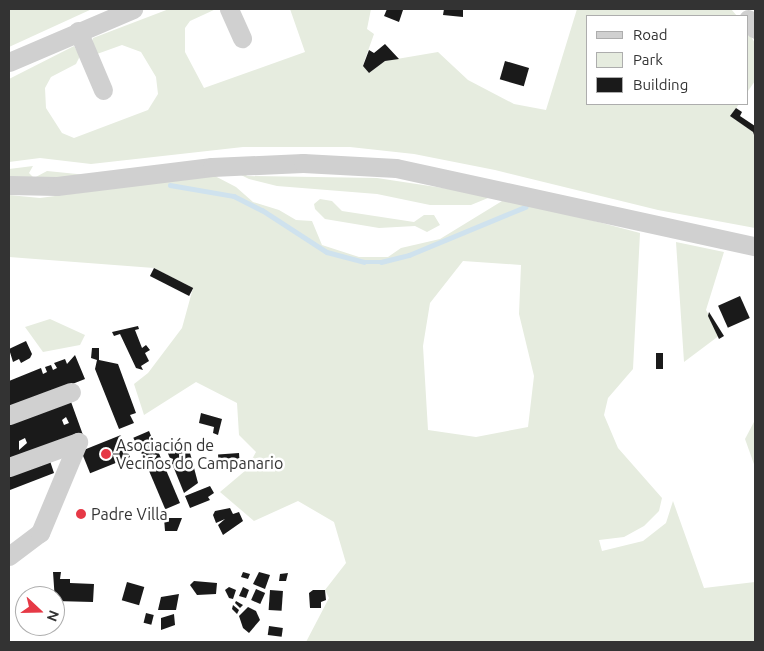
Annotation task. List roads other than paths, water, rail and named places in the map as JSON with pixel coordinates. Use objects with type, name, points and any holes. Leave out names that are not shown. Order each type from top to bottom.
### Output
[{"type":"street","points":[[9,62],[133,9]]},
{"type":"street","points":[[229,9],[242,38]]},
{"type":"street","points":[[78,31],[103,90]]},
{"type":"street","points":[[9,185],[57,186],[212,167],[257,165],[303,163],[396,168],[504,189],[648,225],[755,246]]},
{"type":"street","points":[[9,415],[71,392]]},
{"type":"street","points":[[9,467],[78,442],[40,534],[9,556]]},
{"type":"waterway","points":[[170,185],[234,196],[262,210],[327,252],[364,262],[381,262],[409,255],[525,207]]},
{"type":"place","name":"Asociación de Veciños do Campanario","points":[[106,454]]},
{"type":"place","name":"Padre Villa","points":[[81,514]]}]
